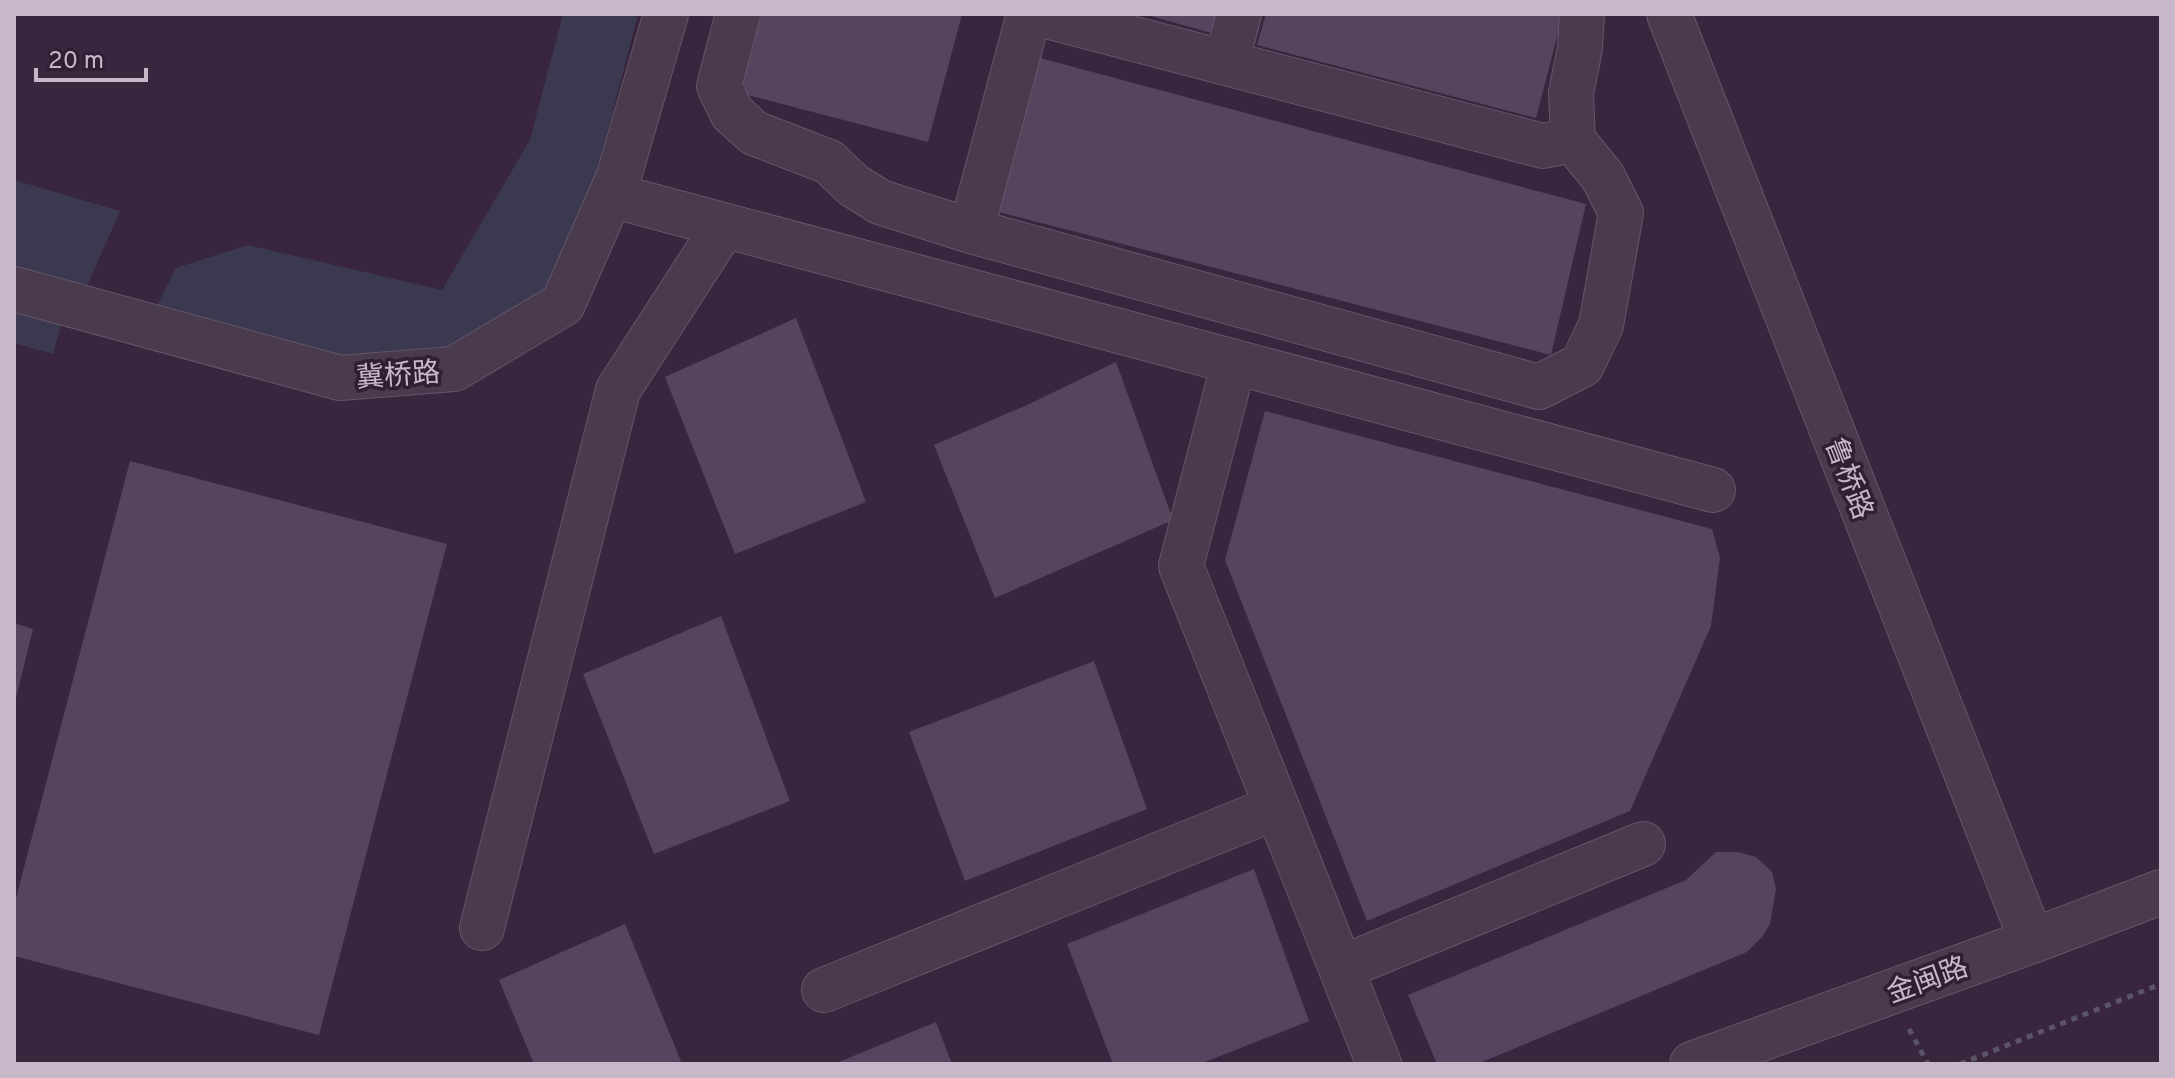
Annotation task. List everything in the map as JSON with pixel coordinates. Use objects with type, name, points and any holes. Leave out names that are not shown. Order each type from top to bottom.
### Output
[{"type":"street","name":"冀桥路","points":[[14,289],[340,378],[454,369],[563,304],[619,176],[666,14]]},
{"type":"street","points":[[738,14],[719,86],[732,113],[754,133],[829,162],[853,185],[880,202],[971,231],[1539,387],[1582,365],[1601,325],[1621,213],[1603,177],[1573,140],[1571,93],[1580,48],[1582,14]]},
{"type":"street","points":[[971,231],[1029,14]]},
{"type":"street","points":[[1039,14],[1543,146],[1573,140]]},
{"type":"street","points":[[1226,63],[1239,14]]},
{"type":"street","name":"鲁桥路","points":[[1671,15],[2032,941]]},
{"type":"street","points":[[611,195],[1713,490]]},
{"type":"street","points":[[482,928],[618,390],[724,226]]},
{"type":"street","points":[[1234,362],[1181,566],[1341,968],[1373,1062]]},
{"type":"street","points":[[824,990],[1277,807]]},
{"type":"street","points":[[1341,968],[1643,844]]},
{"type":"street","name":"金闽路","points":[[1692,1064],[2161,892]]},
{"type":"path","points":[[1960,1064],[2161,984]]},
{"type":"shaded area","points":[[563,14],[638,14],[563,304],[412,373],[147,325],[176,268],[248,245],[442,290],[530,140]]},
{"type":"shaded area","points":[[14,180],[120,211],[87,286],[14,266]]},
{"type":"shaded area","points":[[14,289],[67,303],[53,354],[14,343]]},
{"type":"building","points":[[747,14],[962,14],[928,142],[728,90]]},
{"type":"building","points":[[1144,14],[1216,14],[1211,33]]},
{"type":"building","points":[[1266,14],[1563,14],[1536,118],[1257,45]]},
{"type":"building","points":[[1040,58],[1586,204],[1551,355],[999,212]]},
{"type":"building","points":[[796,318],[866,502],[735,554],[665,377]]},
{"type":"building","points":[[1116,362],[1173,520],[995,598],[934,445]]},
{"type":"building","points":[[1265,411],[1712,529],[1720,558],[1711,626],[1630,811],[1367,921],[1225,560]]},
{"type":"building","points":[[130,461],[447,544],[319,1035],[14,956],[14,906]]},
{"type":"building","points":[[721,616],[790,801],[654,854],[583,674]]},
{"type":"building","points":[[14,623],[33,629],[15,702],[14,702]]},
{"type":"building","points":[[1094,661],[1147,809],[965,881],[909,732]]},
{"type":"building","points":[[1716,852],[1738,852],[1756,857],[1772,872],[1776,889],[1770,924],[1747,952],[1477,1064],[1437,1064],[1408,995],[1686,880]]},
{"type":"building","points":[[1254,869],[1309,1021],[1200,1064],[1113,1064],[1067,944]]},
{"type":"building","points":[[625,924],[682,1064],[534,1064],[499,980]]},
{"type":"building","points":[[936,1022],[952,1064],[834,1064]]}]
